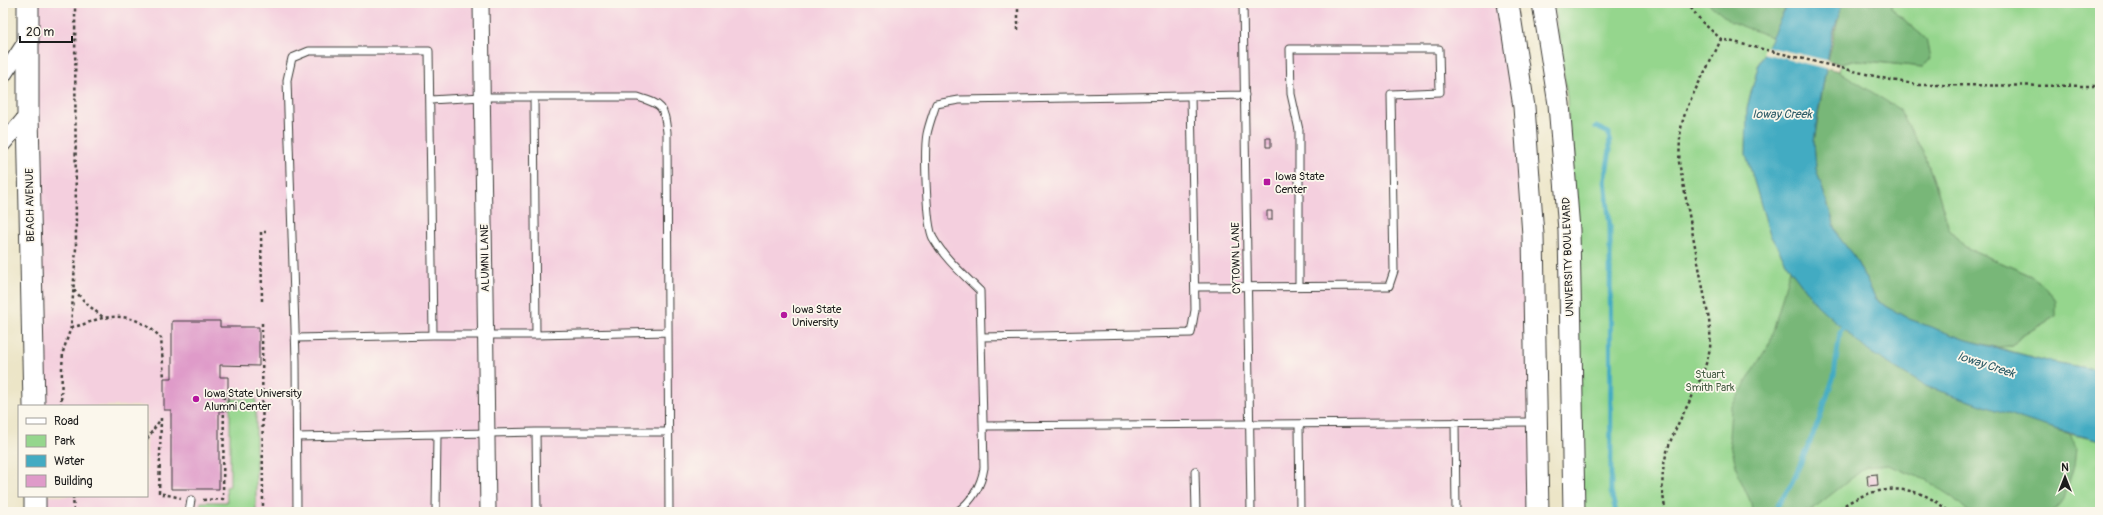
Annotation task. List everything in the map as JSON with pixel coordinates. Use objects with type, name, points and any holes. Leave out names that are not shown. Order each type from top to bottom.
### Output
[{"type":"main road","name":"BEACH AVENUE","points":[[28,3],[28,114],[34,405]]},
{"type":"main road","points":[[1508,3],[1524,107],[1533,235],[1538,512]]},
{"type":"main road","name":"UNIVERSITY BOULEVARD","points":[[1543,3],[1559,104],[1569,230],[1574,512]]},
{"type":"main road","points":[[35,497],[35,512]]},
{"type":"street","name":"ALUMNI LANE","points":[[481,3],[488,512]]},
{"type":"street","points":[[3,76],[28,37]]},
{"type":"street","points":[[3,144],[28,114]]},
{"type":"lane","name":"CYTOWN LANE","points":[[1243,3],[1250,512]]},
{"type":"lane","points":[[1195,287],[1389,286],[1394,271],[1391,94],[1440,92],[1439,49],[1290,49],[1291,94],[1298,130],[1298,286]]},
{"type":"lane","points":[[297,512],[296,338],[287,80],[292,58],[309,51],[429,51],[433,335]]},
{"type":"lane","points":[[957,512],[975,495],[982,480],[984,468],[980,291],[947,258],[932,236],[927,204],[926,148],[927,135],[936,104],[959,100],[1245,95]]},
{"type":"lane","points":[[981,337],[1191,333],[1196,310],[1191,96]]},
{"type":"lane","points":[[430,100],[482,97],[638,97],[656,102],[664,112],[667,132],[669,512]]},
{"type":"lane","points":[[534,97],[536,335]]},
{"type":"lane","points":[[296,338],[668,332]]},
{"type":"lane","points":[[1455,422],[1456,512]]},
{"type":"lane","points":[[984,426],[1537,422]]},
{"type":"lane","points":[[1299,424],[1300,512]]},
{"type":"lane","points":[[297,437],[488,432],[668,432]]},
{"type":"lane","points":[[536,432],[537,512]]},
{"type":"lane","points":[[436,512],[437,434]]},
{"type":"lane","points":[[1195,471],[1196,512]]},
{"type":"lane","points":[[189,512],[191,500]]},
{"type":"path","points":[[61,405],[63,352],[71,328],[76,248],[75,3]]},
{"type":"path","points":[[1018,3],[1018,31]]},
{"type":"path","points":[[1687,3],[1702,22],[1721,39],[1891,80],[1920,85],[2100,86]]},
{"type":"path","points":[[1666,512],[1662,477],[1667,447],[1705,367],[1710,346],[1709,320],[1679,162],[1680,142],[1683,120],[1691,100],[1721,39]]},
{"type":"path","points":[[262,301],[261,232],[266,232]]},
{"type":"path","points":[[73,289],[88,305],[104,318]]},
{"type":"path","points":[[71,328],[104,318],[131,319],[146,324],[161,338],[164,378]]},
{"type":"path","points":[[262,323],[263,512]]},
{"type":"path","points":[[148,438],[162,418],[159,494],[191,500],[223,499],[224,394],[288,393]]},
{"type":"path","points":[[1835,512],[1848,502],[1862,495],[1888,490],[1916,491],[1937,500],[1949,512]]},
{"type":"path","points":[[74,497],[74,512]]},
{"type":"shaded area","name":"Iowa State University","points":[[28,3],[1508,3],[1512,27],[1538,512],[35,512],[35,497],[148,497],[148,405],[34,405]]},
{"type":"green space","name":"Stuart Smith Park","points":[[1554,3],[1788,3],[1759,63],[1747,108],[1746,154],[1770,235],[1790,269],[2070,434],[2100,441],[2100,512],[1582,512],[1567,98]]},
{"type":"green space","points":[[1708,3],[1788,3],[1772,37],[1731,22]]},
{"type":"green space","points":[[1842,3],[1891,3],[1891,8],[1926,39],[1930,58],[1923,67],[1857,60],[1841,64],[1828,61]]},
{"type":"green space","points":[[1891,3],[2100,3],[2100,370],[2047,361],[1996,347],[2013,346],[2020,337],[2056,316],[2032,276],[1965,247],[1949,229],[1925,156],[1860,86],[1839,71],[1841,64],[1857,60],[1922,67],[1926,39],[1891,8]]},
{"type":"green space","points":[[1826,68],[1839,71],[1900,110],[1925,156],[1949,229],[1965,247],[2032,276],[2046,288],[2056,301],[2056,316],[2020,337],[2013,346],[1996,347],[1966,340],[1909,319],[1877,301],[1855,258],[1838,236],[1816,169],[1814,142]]},
{"type":"green space","points":[[1790,269],[1817,305],[1925,386],[2070,434],[2076,448],[2074,465],[2064,499],[2052,512],[1969,512],[1952,497],[1926,480],[1888,465],[1866,467],[1809,512],[1752,512],[1751,503],[1738,474],[1729,437],[1731,408],[1770,342]]},
{"type":"green space","points":[[230,399],[256,399],[256,512],[199,512],[201,502],[227,502],[226,487],[230,486]]},
{"type":"water","name":"Ioway Creek","points":[[1788,3],[1842,3],[1831,41],[1818,112],[1814,142],[1816,169],[1838,236],[1855,258],[1877,301],[1909,319],[1966,340],[2047,361],[2100,370],[2100,441],[2041,425],[1925,386],[1868,351],[1817,305],[1790,269],[1770,235],[1746,154],[1747,108],[1759,63]]},
{"type":"pier","points":[[1765,46],[1830,61],[1828,69],[1762,53]]},
{"type":"building","points":[[1266,138],[1271,138],[1271,147],[1266,147]]},
{"type":"building","points":[[1267,211],[1272,211],[1272,220],[1267,220]]},
{"type":"building","name":"Iowa State University Alumni Center","points":[[172,321],[220,321],[220,327],[259,327],[259,366],[220,365],[220,377],[228,377],[228,411],[219,411],[219,489],[171,489],[171,410],[164,410],[164,378],[172,378]]},
{"type":"building","points":[[1877,474],[1878,485],[1868,486],[1867,475]]},
{"type":"waterway","points":[[1596,127],[1609,133],[1610,150],[1605,179],[1610,227],[1611,492],[1616,512]]},
{"type":"waterway","points":[[1775,512],[1792,483],[1818,423],[1834,376],[1840,332],[1846,322]]},
{"type":"place","name":"Iowa State Center","points":[[1267,182]]},
{"type":"place","name":"Iowa State University","points":[[784,315]]},
{"type":"place","name":"Iowa State University Alumni Center","points":[[196,399]]}]
